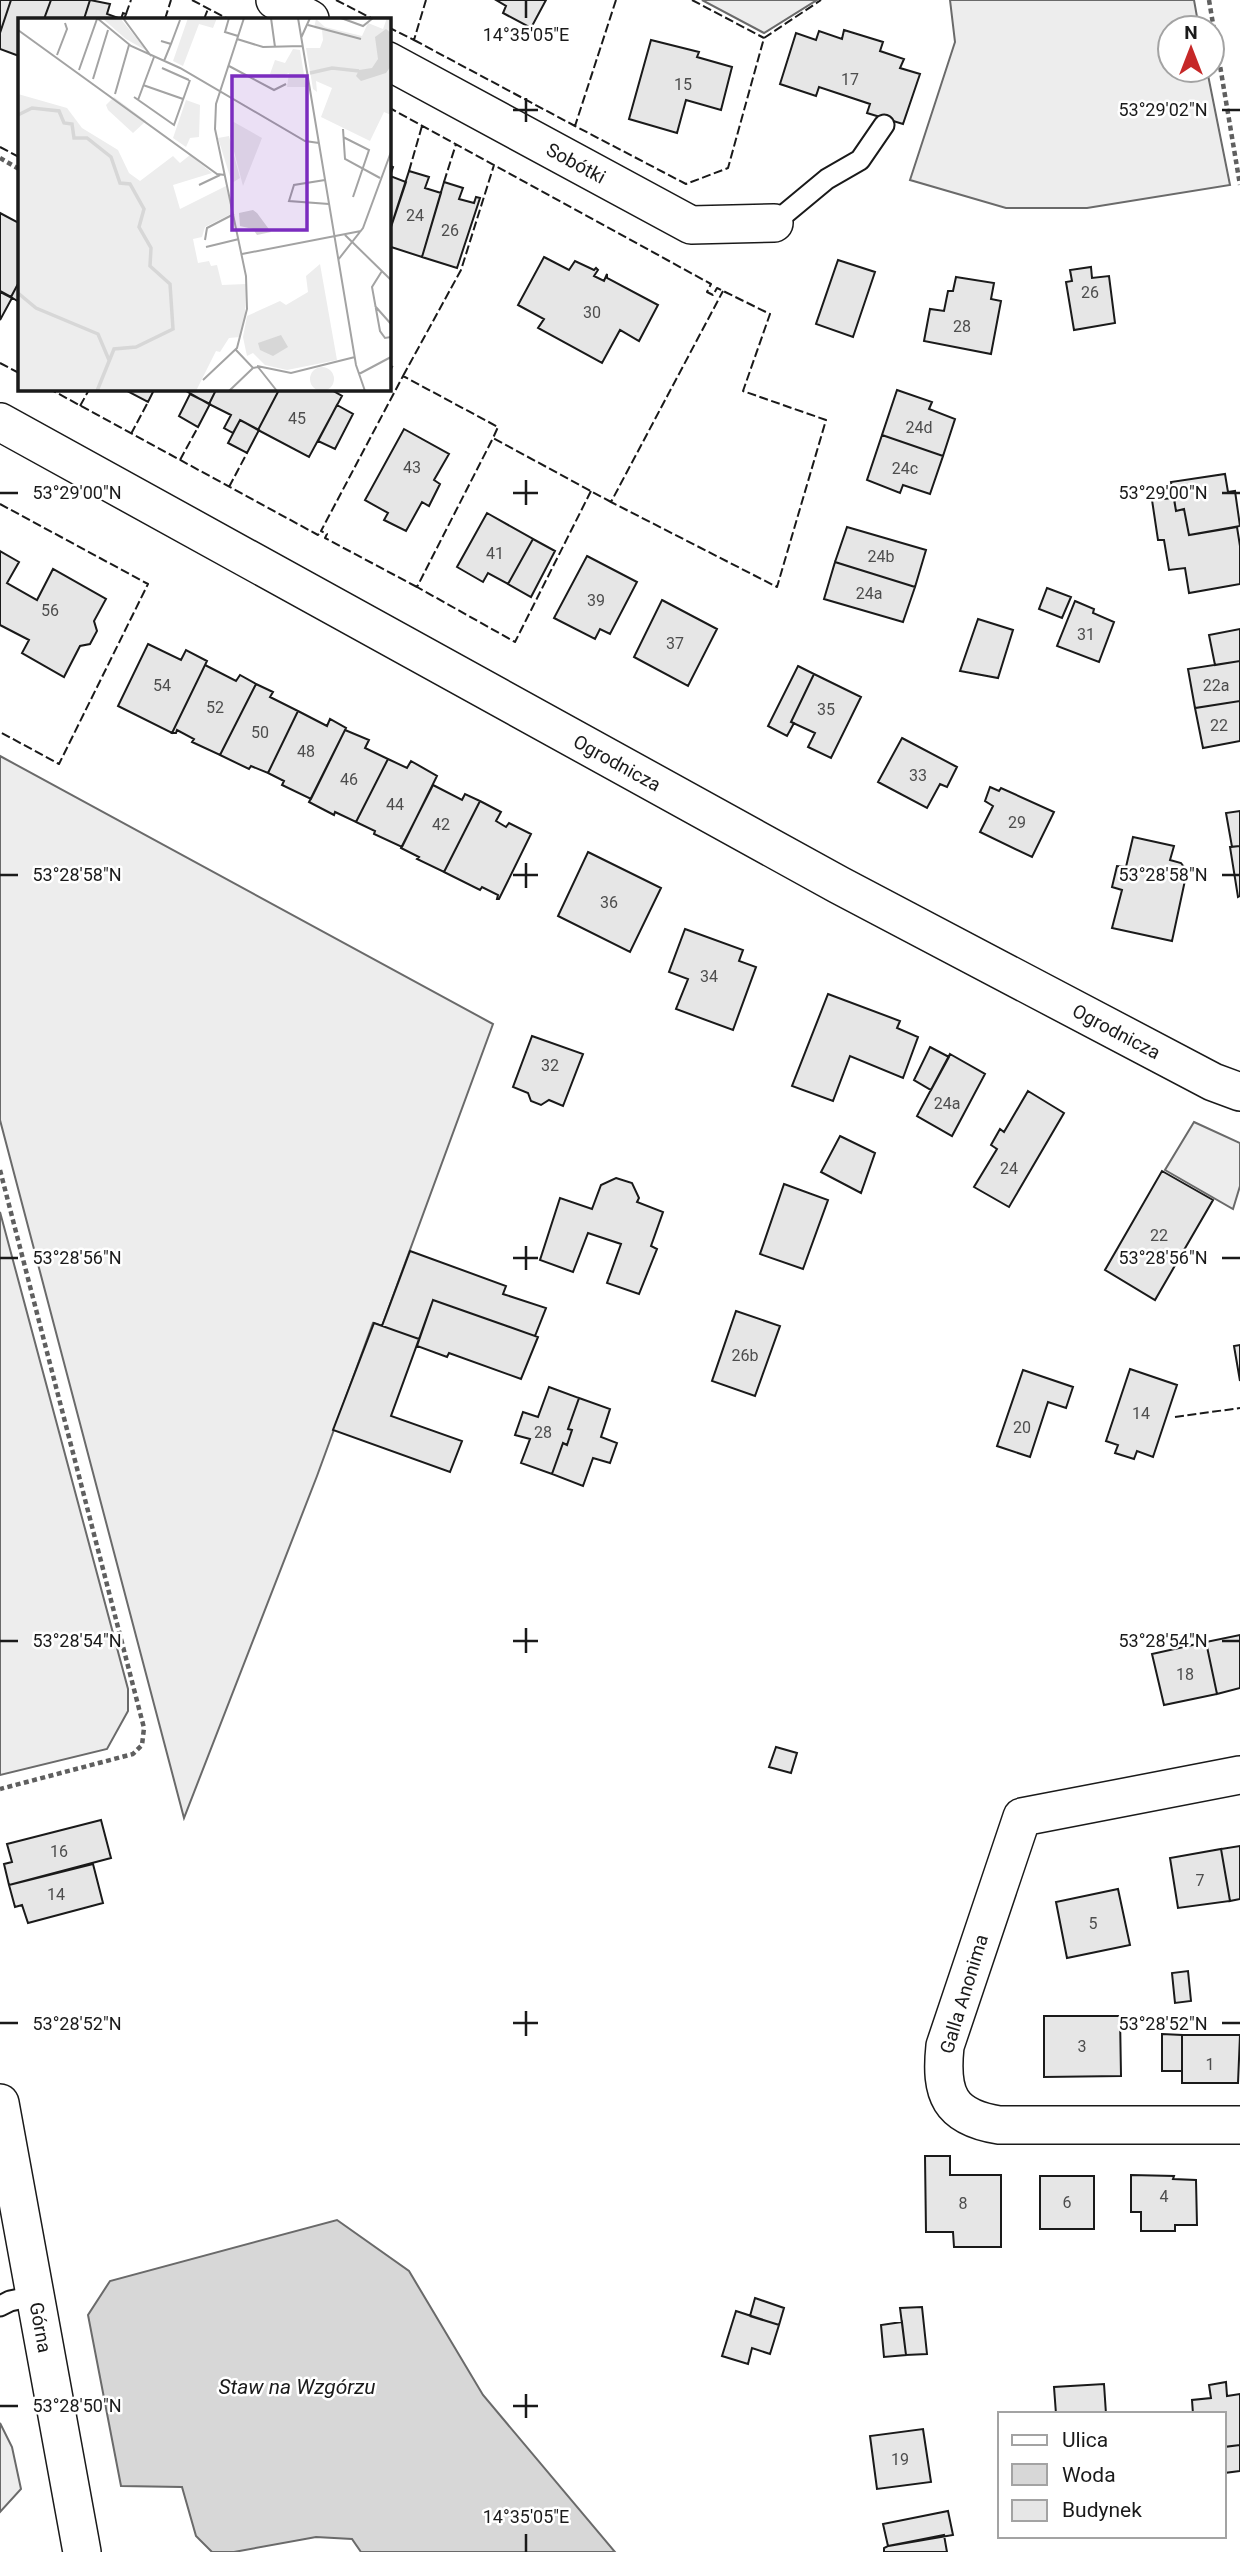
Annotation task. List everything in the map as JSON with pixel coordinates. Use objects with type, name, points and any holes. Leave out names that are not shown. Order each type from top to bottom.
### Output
[{"type":"street","points":[[275,0],[308,18]]},
{"type":"street","name":"Sobótki","points":[[390,62],[691,225],[774,223]]},
{"type":"street","name":"Ogrodnicza","points":[[0,422],[839,885],[1213,1082],[1240,1092]]},
{"type":"street","name":"Galla Anonima","points":[[1240,1775],[1022,1817],[945,2046],[943,2068],[948,2094],[960,2112],[975,2121],[999,2126],[1240,2125]]},
{"type":"street","name":"Górna","points":[[0,2103],[17,2301],[82,2552]]},
{"type":"lane","points":[[774,223],[827,179],[860,160],[884,125]]},
{"type":"path","points":[[1209,0],[1240,185]]},
{"type":"path","points":[[0,158],[18,168]]},
{"type":"path","points":[[0,1170],[144,1728],[142,1745],[133,1754],[0,1789]]},
{"type":"shaded area","points":[[702,0],[817,0],[764,33]]},
{"type":"shaded area","points":[[950,0],[1194,0],[1196,14],[1156,14],[1156,84],[1210,84],[1230,185],[1087,208],[1006,208],[910,180],[955,42]]},
{"type":"shaded area","points":[[0,756],[493,1024],[382,1326],[373,1323],[317,1476],[184,1818],[0,1120]]},
{"type":"shaded area","points":[[1194,1122],[1240,1143],[1240,1186],[1233,1209],[1165,1170]]},
{"type":"shaded area","points":[[0,1212],[128,1689],[128,1711],[107,1749],[0,1775]]},
{"type":"shaded area","points":[[0,2423],[12,2447],[21,2489],[0,2512]]},
{"type":"water","name":"Staw na Wzgórzu","points":[[337,2220],[409,2271],[483,2395],[615,2552],[361,2552],[352,2539],[316,2537],[234,2552],[212,2552],[196,2536],[182,2487],[121,2486],[88,2315],[110,2281]]},
{"type":"building","points":[[0,0],[11,0],[0,33]]},
{"type":"building","points":[[11,0],[51,0],[44,18],[18,18],[18,56],[0,49],[0,33]]},
{"type":"building","points":[[51,0],[90,0],[84,18],[44,18]]},
{"type":"building","points":[[90,0],[110,4],[107,14],[118,18],[84,18]]},
{"type":"building","points":[[496,0],[546,0],[531,28],[503,13],[506,6]]},
{"type":"building","points":[[844,30],[883,42],[880,51],[904,59],[900,68],[920,74],[903,124],[867,113],[870,104],[819,87],[816,96],[780,84],[796,33],[816,40],[819,31],[842,39]]},
{"type":"building","points":[[651,40],[699,52],[697,57],[732,67],[721,110],[686,100],[677,133],[629,119]]},
{"type":"building","points":[[409,171],[429,177],[425,188],[441,193],[422,257],[390,247],[390,230]]},
{"type":"building","points":[[390,176],[406,182],[390,230]]},
{"type":"building","points":[[444,182],[463,188],[459,199],[474,203],[476,197],[480,198],[457,268],[422,257]]},
{"type":"building","points":[[0,213],[18,222],[18,284],[11,297],[0,291]]},
{"type":"building","points":[[544,257],[569,270],[575,261],[594,270],[596,268],[598,270],[594,276],[604,281],[607,274],[607,278],[658,305],[639,341],[620,330],[602,363],[538,328],[544,319],[518,305]]},
{"type":"building","points":[[838,260],[875,272],[853,337],[816,324]]},
{"type":"building","points":[[1091,267],[1092,278],[1109,276],[1115,323],[1074,330],[1066,282],[1072,281],[1070,270]]},
{"type":"building","points":[[956,277],[994,283],[991,299],[1001,301],[991,354],[924,341],[930,309],[944,311],[948,291],[953,291]]},
{"type":"building","points":[[18,284],[18,301],[11,297]]},
{"type":"building","points":[[0,292],[12,298],[0,320]]},
{"type":"building","points":[[128,390],[154,390],[148,402]]},
{"type":"building","points":[[184,390],[216,390],[209,404]]},
{"type":"building","points":[[216,390],[279,390],[258,430],[240,420],[233,433],[224,428],[231,415],[209,404]]},
{"type":"building","points":[[279,390],[332,390],[342,396],[309,457],[258,430]]},
{"type":"building","points":[[897,390],[932,402],[929,409],[955,419],[943,456],[882,435]]},
{"type":"building","points":[[190,394],[210,404],[198,427],[179,416]]},
{"type":"building","points":[[337,405],[353,414],[335,449],[318,441]]},
{"type":"building","points":[[240,420],[259,430],[247,453],[228,443]]},
{"type":"building","points":[[404,429],[449,454],[434,480],[440,484],[429,506],[422,502],[406,531],[384,520],[388,513],[365,500]]},
{"type":"building","points":[[882,435],[943,456],[930,494],[903,485],[900,493],[867,480]]},
{"type":"building","points":[[1225,474],[1228,492],[1235,491],[1240,526],[1189,535],[1184,509],[1176,511],[1171,482]]},
{"type":"building","points":[[1174,498],[1176,511],[1184,509],[1189,535],[1237,527],[1240,584],[1189,593],[1185,568],[1169,570],[1164,540],[1158,540],[1152,500]]},
{"type":"building","points":[[487,513],[533,539],[508,584],[488,573],[483,582],[457,567]]},
{"type":"building","points":[[847,527],[926,550],[915,587],[835,562]]},
{"type":"building","points":[[533,539],[555,551],[531,597],[508,584]]},
{"type":"building","points":[[0,551],[19,562],[7,583],[37,600],[53,569],[106,599],[94,621],[97,631],[90,644],[80,646],[64,677],[22,653],[29,640],[0,625]]},
{"type":"building","points":[[587,556],[637,582],[610,634],[600,629],[595,639],[554,618]]},
{"type":"building","points":[[835,562],[915,587],[903,622],[824,599]]},
{"type":"building","points":[[1047,588],[1071,597],[1062,618],[1039,609]]},
{"type":"building","points":[[662,600],[717,629],[688,686],[634,657]]},
{"type":"building","points":[[1075,601],[1114,622],[1099,662],[1057,646]]},
{"type":"building","points":[[978,619],[1013,630],[998,678],[960,671]]},
{"type":"building","points":[[1240,629],[1240,661],[1215,665],[1209,635]]},
{"type":"building","points":[[148,644],[181,660],[186,650],[207,661],[172,733],[118,706]]},
{"type":"building","points":[[1240,661],[1240,701],[1195,708],[1188,669]]},
{"type":"building","points":[[205,665],[236,681],[240,675],[256,684],[220,755],[192,742],[194,739],[177,730],[172,733]]},
{"type":"building","points":[[798,666],[814,674],[787,736],[768,726]]},
{"type":"building","points":[[814,674],[861,697],[831,758],[808,747],[815,733],[791,722]]},
{"type":"building","points":[[256,684],[273,692],[270,697],[298,711],[268,773],[251,766],[249,769],[220,755]]},
{"type":"building","points":[[1240,701],[1240,741],[1203,748],[1195,708]]},
{"type":"building","points":[[298,711],[327,726],[330,719],[346,728],[311,799],[282,785],[284,781],[268,773]]},
{"type":"building","points":[[345,730],[369,740],[365,748],[388,759],[356,822],[335,812],[334,815],[309,802]]},
{"type":"building","points":[[902,738],[957,767],[947,787],[940,784],[927,808],[878,782]]},
{"type":"building","points":[[388,759],[407,768],[411,761],[437,776],[402,847],[356,822]]},
{"type":"building","points":[[433,785],[462,800],[465,794],[480,801],[444,872],[401,848]]},
{"type":"building","points":[[990,787],[999,791],[1001,788],[1054,812],[1032,857],[980,832],[993,806],[985,801]]},
{"type":"building","points":[[480,801],[501,812],[496,821],[506,827],[509,823],[531,834],[499,899],[498,895],[482,887],[480,890],[444,872]]},
{"type":"building","points":[[1240,811],[1240,846],[1232,847],[1226,813]]},
{"type":"building","points":[[1133,837],[1174,846],[1170,860],[1181,863],[1187,871],[1172,941],[1112,928],[1122,890],[1112,887],[1117,866],[1126,867]]},
{"type":"building","points":[[1240,846],[1240,896],[1238,897],[1230,847]]},
{"type":"building","points":[[588,852],[661,888],[630,952],[558,916]]},
{"type":"building","points":[[685,929],[743,950],[739,961],[756,967],[733,1030],[676,1009],[688,979],[669,972]]},
{"type":"building","points":[[828,994],[900,1021],[897,1028],[918,1037],[903,1078],[850,1056],[833,1101],[792,1086]]},
{"type":"building","points":[[532,1036],[583,1054],[563,1106],[549,1100],[541,1105],[531,1101],[528,1093],[513,1087]]},
{"type":"building","points":[[930,1047],[949,1057],[931,1090],[914,1080]]},
{"type":"building","points":[[950,1054],[985,1074],[952,1136],[917,1116]]},
{"type":"building","points":[[1028,1091],[1064,1113],[1009,1207],[974,1187],[997,1149],[991,1145],[1000,1129],[1004,1132]]},
{"type":"building","points":[[840,1136],[875,1153],[861,1193],[821,1172]]},
{"type":"building","points":[[1162,1171],[1213,1200],[1155,1300],[1105,1270]]},
{"type":"building","points":[[616,1178],[632,1183],[639,1198],[637,1202],[663,1212],[651,1246],[657,1249],[639,1294],[607,1283],[621,1244],[588,1233],[573,1272],[540,1260],[560,1198],[592,1209],[601,1185]]},
{"type":"building","points":[[784,1184],[828,1200],[803,1269],[760,1254]]},
{"type":"building","points":[[410,1251],[506,1286],[503,1294],[546,1308],[535,1336],[433,1300],[419,1339],[382,1326]]},
{"type":"building","points":[[433,1300],[538,1337],[521,1379],[449,1353],[447,1357],[417,1346]]},
{"type":"building","points":[[736,1311],[780,1326],[755,1396],[712,1381]]},
{"type":"building","points":[[374,1323],[419,1339],[391,1416],[462,1441],[450,1472],[333,1430]]},
{"type":"building","points":[[1240,1345],[1240,1381],[1234,1346]]},
{"type":"building","points":[[1130,1369],[1177,1385],[1153,1457],[1137,1451],[1134,1459],[1115,1453],[1118,1445],[1106,1441]]},
{"type":"building","points":[[1023,1370],[1073,1387],[1066,1408],[1048,1402],[1030,1457],[997,1446]]},
{"type":"building","points":[[549,1387],[579,1398],[568,1429],[572,1430],[567,1445],[563,1443],[552,1474],[521,1463],[530,1439],[515,1435],[523,1412],[538,1417]]},
{"type":"building","points":[[579,1398],[610,1409],[601,1437],[617,1443],[610,1463],[593,1458],[583,1486],[552,1474],[563,1443],[567,1445],[572,1430],[568,1429]]},
{"type":"building","points":[[1240,1635],[1240,1688],[1217,1694],[1206,1642]]},
{"type":"building","points":[[1206,1642],[1217,1694],[1164,1705],[1152,1654]]},
{"type":"building","points":[[776,1747],[797,1753],[791,1773],[769,1767]]},
{"type":"building","points":[[101,1820],[111,1858],[9,1885],[4,1864],[12,1862],[7,1844]]},
{"type":"building","points":[[1240,1846],[1240,1899],[1230,1901],[1221,1849]]},
{"type":"building","points":[[1221,1849],[1230,1901],[1178,1908],[1170,1858]]},
{"type":"building","points":[[93,1864],[103,1903],[28,1923],[22,1905],[15,1907],[9,1885]]},
{"type":"building","points":[[1118,1889],[1130,1945],[1067,1958],[1056,1902]]},
{"type":"building","points":[[1188,1971],[1191,2001],[1175,2003],[1172,1973]]},
{"type":"building","points":[[1044,2016],[1120,2016],[1121,2076],[1044,2077]]},
{"type":"building","points":[[1162,2034],[1182,2035],[1182,2071],[1162,2071]]},
{"type":"building","points":[[1182,2035],[1240,2035],[1238,2083],[1182,2083]]},
{"type":"building","points":[[925,2156],[950,2156],[950,2175],[1001,2175],[1001,2247],[954,2247],[953,2232],[926,2232]]},
{"type":"building","points":[[1131,2175],[1174,2176],[1173,2179],[1196,2180],[1197,2225],[1175,2225],[1175,2231],[1141,2231],[1141,2212],[1131,2212]]},
{"type":"building","points":[[1040,2176],[1094,2176],[1094,2229],[1040,2229]]},
{"type":"building","points":[[755,2298],[784,2308],[779,2325],[750,2316]]},
{"type":"building","points":[[922,2307],[927,2354],[906,2355],[900,2308]]},
{"type":"building","points":[[736,2311],[779,2325],[770,2354],[752,2348],[748,2364],[722,2356]]},
{"type":"building","points":[[902,2322],[906,2355],[884,2357],[881,2325]]},
{"type":"building","points":[[1226,2382],[1227,2396],[1240,2394],[1240,2445],[1226,2447],[1226,2412],[1193,2412],[1192,2400],[1211,2398],[1209,2385]]},
{"type":"building","points":[[1104,2384],[1106,2412],[1056,2412],[1054,2387]]},
{"type":"building","points":[[923,2429],[931,2482],[877,2489],[870,2436]]},
{"type":"building","points":[[1240,2445],[1240,2471],[1226,2473],[1226,2447]]},
{"type":"building","points":[[948,2511],[953,2535],[888,2546],[883,2524]]},
{"type":"building","points":[[944,2535],[947,2552],[884,2552],[884,2548],[888,2546]]},
{"type":"fence","points":[[126,14],[131,0]]},
{"type":"fence","points":[[165,18],[171,0]]},
{"type":"fence","points":[[192,0],[226,18]]},
{"type":"fence","points":[[336,0],[371,18]]},
{"type":"fence","points":[[390,28],[414,40],[426,0]]},
{"type":"fence","points":[[616,0],[575,126],[686,184],[728,168],[764,38],[821,0]]},
{"type":"fence","points":[[692,0],[764,38]]},
{"type":"fence","points":[[204,18],[208,9]]},
{"type":"fence","points":[[414,40],[575,126]]},
{"type":"fence","points":[[390,108],[711,284],[707,292],[713,295],[717,288],[770,314],[743,391],[826,420],[777,587],[611,502],[723,291]]},
{"type":"fence","points":[[409,171],[422,126]]},
{"type":"fence","points":[[444,182],[456,144]]},
{"type":"fence","points":[[0,147],[18,156]]},
{"type":"fence","points":[[403,376],[461,270],[494,165]]},
{"type":"fence","points":[[0,363],[18,372]]},
{"type":"fence","points":[[417,587],[325,538],[327,534],[321,531],[403,376],[498,427],[493,438]]},
{"type":"fence","points":[[52,390],[318,535],[321,531]]},
{"type":"fence","points":[[80,406],[89,390]]},
{"type":"fence","points":[[131,434],[148,402]]},
{"type":"fence","points":[[180,460],[198,427]]},
{"type":"fence","points":[[591,491],[515,642],[417,587],[493,438],[611,502]]},
{"type":"fence","points":[[229,487],[247,453]]},
{"type":"fence","points":[[0,504],[148,584],[59,764],[0,732]]},
{"type":"fence","points":[[1175,1417],[1240,1408]]}]
